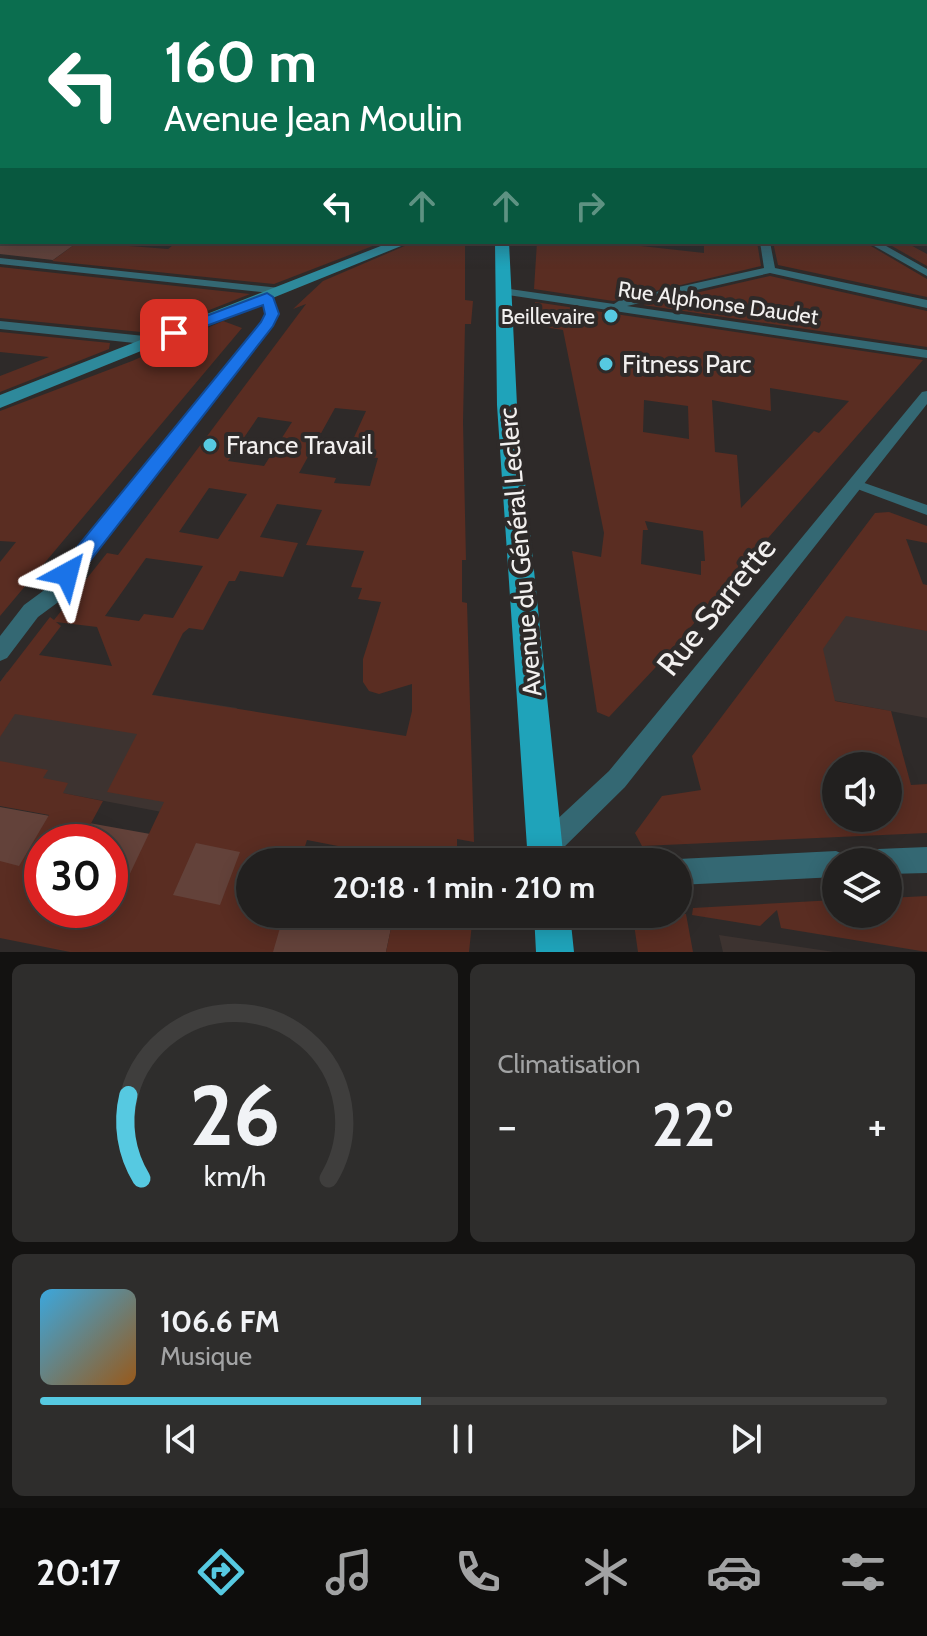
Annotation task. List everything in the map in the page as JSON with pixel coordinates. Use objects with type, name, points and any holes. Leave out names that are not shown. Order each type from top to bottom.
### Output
[{"type":"main road","points":[[0,402],[399,244]]},
{"type":"main road","name":"Avenue du Général Leclerc","points":[[502,244],[507,405],[545,848]]},
{"type":"main road","points":[[553,928],[555,952]]},
{"type":"street","points":[[765,244],[770,270]]},
{"type":"street","points":[[876,244],[927,273]]},
{"type":"street","points":[[0,261],[274,294],[268,323],[50,597],[31,611],[0,652]]},
{"type":"street","points":[[609,307],[770,270],[927,304]]},
{"type":"street","name":"Rue Alphonse Daudet","points":[[502,291],[927,354]]},
{"type":"street","points":[[0,325],[154,341]]},
{"type":"street","name":"Rue Sarrette","points":[[553,848],[608,790],[927,395]]},
{"type":"street","points":[[856,484],[927,510]]},
{"type":"street","points":[[902,861],[927,860]]},
{"type":"street","points":[[692,871],[822,865]]},
{"type":"shaded area","points":[[0,244],[75,244],[53,260],[0,254]]},
{"type":"shaded area","points":[[823,582],[927,600],[927,718],[747,684]]},
{"type":"shaded area","points":[[7,672],[237,708],[188,817],[0,781],[0,682]]},
{"type":"shaded area","points":[[0,807],[95,824],[24,824],[24,909],[0,905]]},
{"type":"shaded area","points":[[128,830],[236,849],[236,928],[391,928],[386,952],[251,952],[123,928],[128,928]]},
{"type":"shaded area","points":[[719,935],[834,952],[723,952]]},
{"type":"building","points":[[75,244],[168,249],[174,244],[378,244],[274,284],[52,261]]},
{"type":"building","points":[[409,244],[465,244],[465,300],[473,301],[471,324],[465,324],[463,422],[466,560],[462,560],[462,602],[467,603],[474,842],[457,839],[457,848],[348,848],[307,840],[304,848],[236,848],[236,851],[196,843],[173,895],[220,905],[236,863],[236,928],[280,928],[273,952],[70,952],[0,938],[0,861],[19,866],[24,858],[24,928],[128,928],[128,878],[164,802],[107,792],[137,734],[15,714],[0,737],[0,682],[50,617],[54,620],[107,553],[118,555],[306,304],[293,309],[323,281]],"holes":[[[335,408],[366,411],[346,455],[378,458],[370,486],[334,483],[336,478],[299,473]],[[258,417],[292,422],[264,466],[228,461]],[[209,488],[247,494],[218,539],[179,532]],[[277,504],[322,510],[306,545],[364,551],[351,587],[362,588],[358,599],[381,602],[363,659],[363,682],[369,691],[379,694],[412,684],[412,711],[406,736],[152,695],[183,633],[189,628],[203,630],[229,581],[235,581],[240,571],[283,577],[298,543],[260,537]],[[146,558],[203,566],[173,618],[144,614],[139,621],[105,616]],[[56,622],[97,627],[112,666],[39,655],[61,626]]]},
{"type":"building","points":[[537,244],[641,244],[704,253],[704,244],[757,244],[761,266],[613,301],[534,289]]},
{"type":"building","points":[[773,244],[867,244],[927,279],[927,297],[778,265]]},
{"type":"building","points":[[888,244],[909,244],[927,254],[927,266]]},
{"type":"building","points":[[0,267],[250,294],[151,333],[0,318]]},
{"type":"building","points":[[770,276],[927,311],[927,347],[643,305]]},
{"type":"building","points":[[535,302],[923,360],[609,717],[597,712],[572,551],[601,557],[604,533],[563,330],[537,326]],"holes":[[[770,388],[849,401],[819,433],[814,431],[741,508],[737,455],[715,452],[712,400],[771,411]],[[644,400],[688,406],[689,439],[643,432]],[[645,521],[703,531],[705,561],[701,561],[701,575],[641,564],[643,530],[648,530]]]},
{"type":"building","points":[[223,321],[242,328],[0,616],[0,562],[16,542],[0,541],[0,411],[132,361]]},
{"type":"building","points":[[0,332],[110,343],[109,349],[0,392],[0,376],[49,357],[0,352]]},
{"type":"building","points":[[889,512],[927,526],[927,543],[906,539],[923,584],[927,585],[927,631],[846,616],[823,649],[835,701],[891,711],[911,785],[927,784],[927,833],[642,846],[635,833],[662,796],[701,790],[692,756],[875,513]]},
{"type":"building","points":[[0,761],[48,770],[43,778],[68,783],[63,793],[103,801],[91,824],[44,824],[49,815],[0,806]]},
{"type":"building","points":[[927,896],[927,952],[781,928],[777,910],[760,926],[692,915],[693,908],[822,901],[822,928],[902,928],[902,897]]},
{"type":"building","points":[[391,928],[472,928],[469,952],[386,952]]},
{"type":"building","points":[[635,928],[689,928],[693,952],[638,952]]},
{"type":"place","name":"Beillevaire","points":[[611,316]]},
{"type":"place","name":"Fitness Parc","points":[[606,364]]},
{"type":"place","name":"France Travail","points":[[210,445]]},
{"type":"route","points":[[67,574],[268,323],[272,314],[270,305],[267,297],[174,333]]}]
